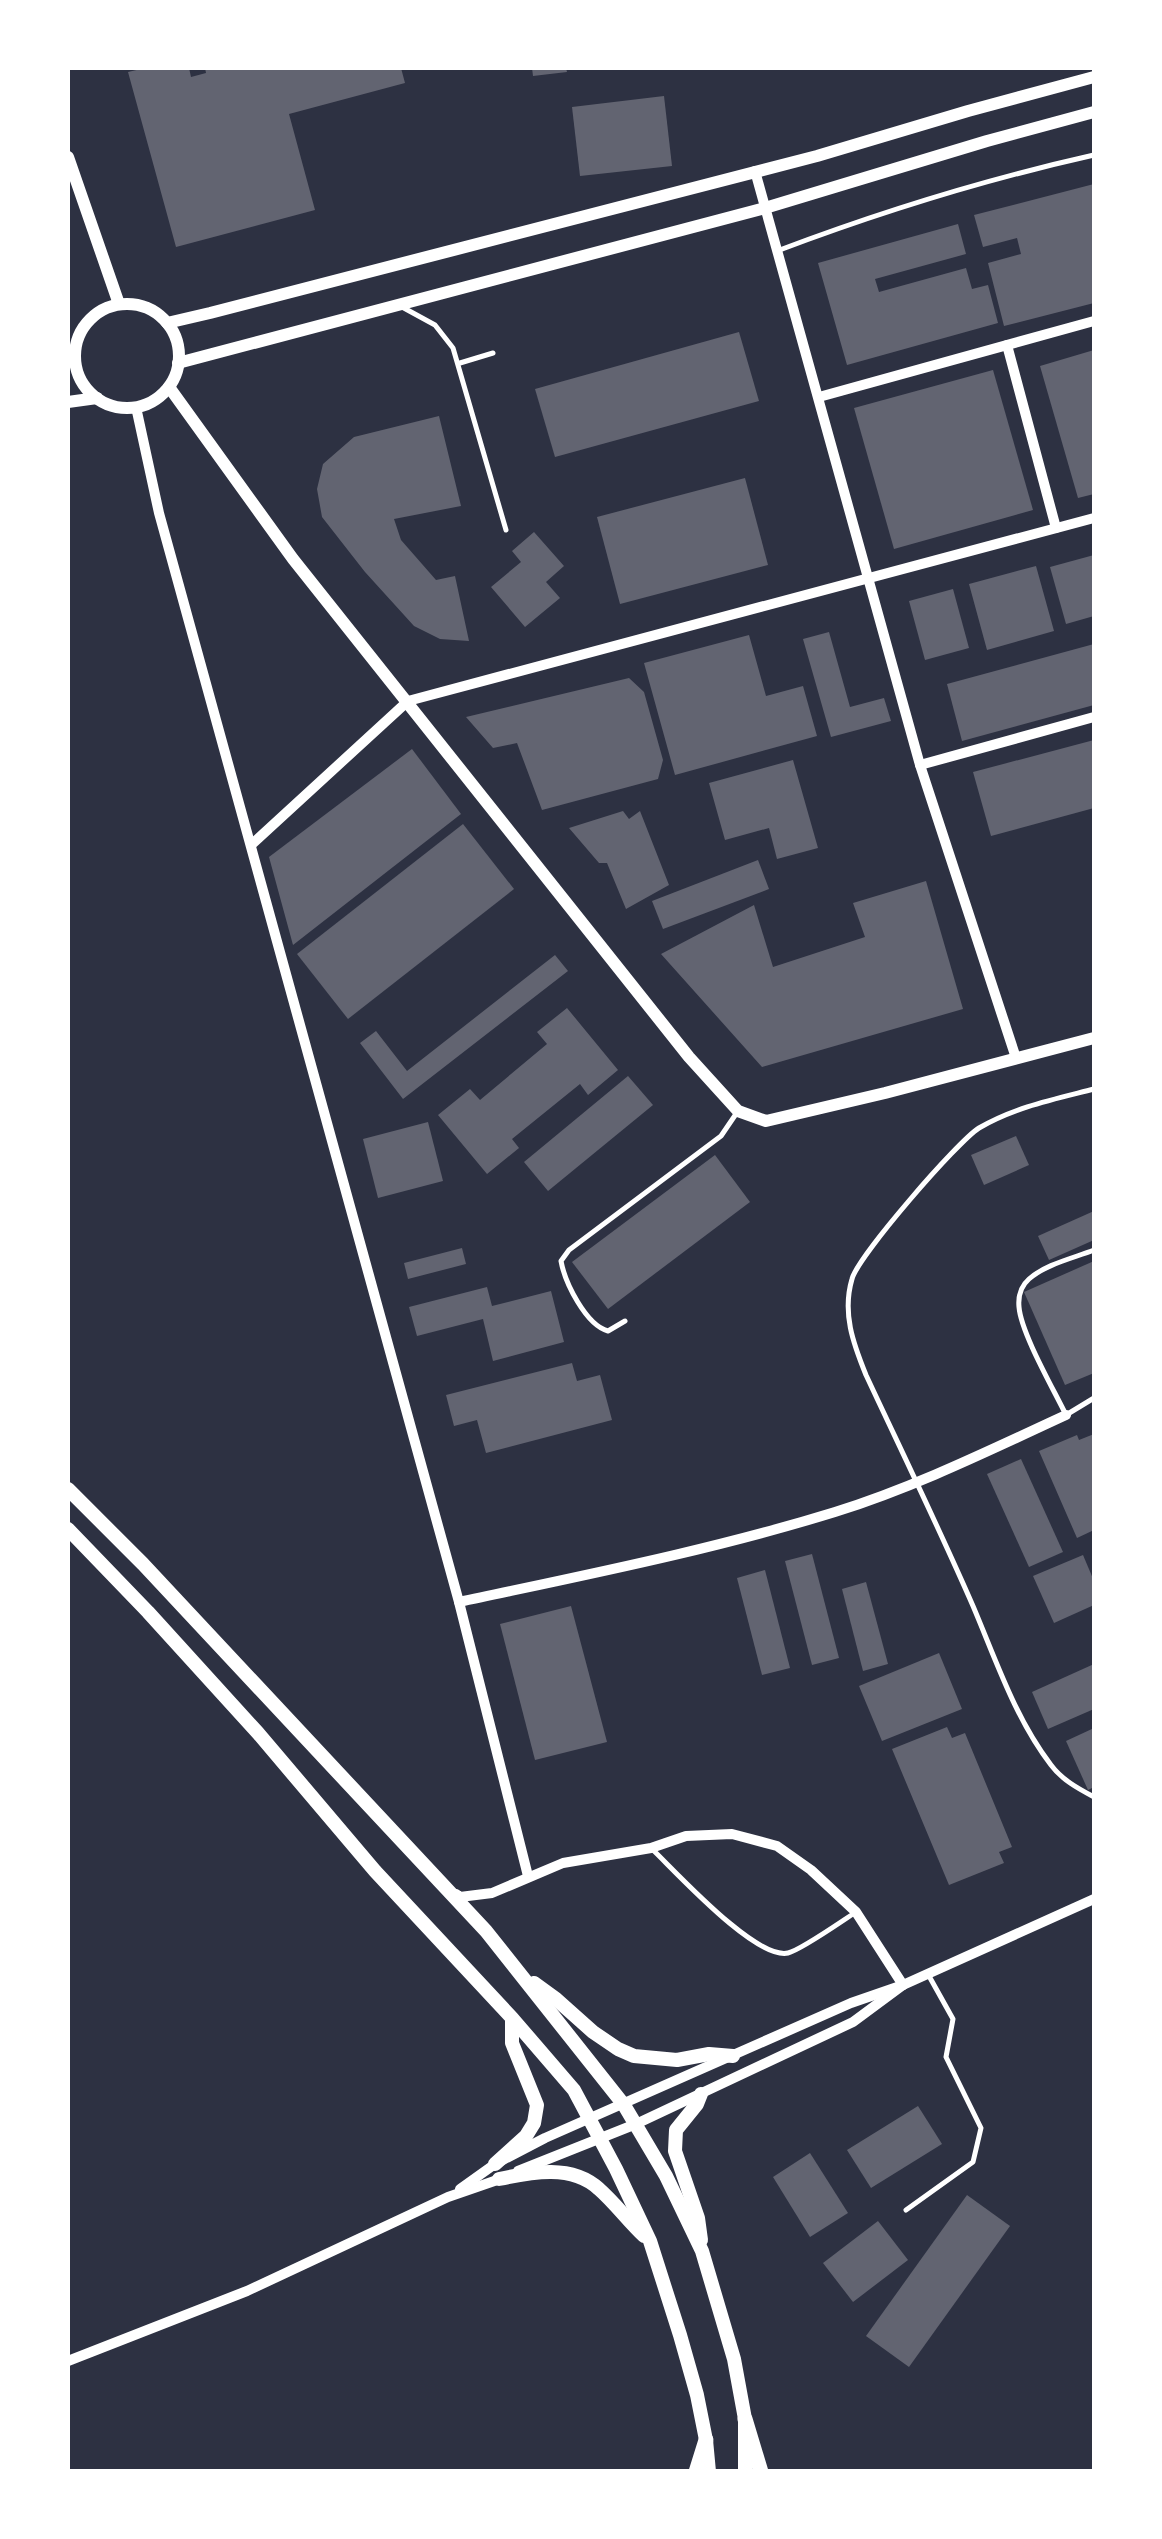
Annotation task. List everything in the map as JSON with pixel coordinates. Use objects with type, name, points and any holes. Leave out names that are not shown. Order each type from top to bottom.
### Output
[{"type":"highway","points":[[745,2420],[761,2472]]},
{"type":"highway","points":[[696,2472],[706,2440]]},
{"type":"main road","points":[[68,1489],[486,1931],[624,2104],[666,2176],[702,2251],[734,2358],[745,2420],[745,2472]]},
{"type":"main road","points":[[68,1529],[258,1733],[375,1871],[574,2090],[650,2242],[680,2334],[706,2440],[709,2472]]},
{"type":"main road","points":[[520,1973],[592,2032],[634,2056],[677,2060],[709,2054],[733,2056]]},
{"type":"main road","points":[[497,2171],[534,2124],[536,2104],[512,2042],[512,2018]]},
{"type":"main road","points":[[701,2094],[676,2130],[675,2151],[698,2218],[702,2251]]},
{"type":"main road","points":[[497,2171],[568,2173],[587,2180],[650,2242]]},
{"type":"street","points":[[167,323],[817,156],[1094,77]]},
{"type":"street","points":[[178,363],[765,208],[1094,112]]},
{"type":"street","points":[[68,157],[119,304]]},
{"type":"street","points":[[755,170],[920,765],[1016,1058]]},
{"type":"street","points":[[119,304],[137,305],[153,311],[167,323],[178,348],[178,363],[175,375],[160,396],[136,407],[110,404],[84,385],[77,369],[74,336],[103,309],[119,304]]},
{"type":"street","points":[[820,397],[1094,321]]},
{"type":"street","points":[[1007,346],[1056,528]]},
{"type":"street","points":[[168,387],[294,558],[688,1057],[738,1111],[766,1121],[1094,1038]]},
{"type":"street","points":[[68,402],[97,398]]},
{"type":"street","points":[[136,407],[159,513],[459,1602],[528,1876]]},
{"type":"street","points":[[252,845],[408,702],[1094,518]]},
{"type":"street","points":[[920,765],[1094,717]]},
{"type":"street","points":[[459,1602],[648,1561],[834,1512],[916,1483],[1066,1416]]},
{"type":"street","points":[[432,1873],[460,1898],[492,1893],[562,1863],[651,1848],[686,1836],[732,1834],[777,1846],[811,1870],[856,1912],[903,1985]]},
{"type":"street","points":[[68,2361],[247,2291],[448,2197],[590,2118],[1094,1899]]},
{"type":"street","points":[[497,2171],[636,2124],[853,2022],[903,1985]]},
{"type":"lane","points":[[777,251],[866,218],[1094,155]]},
{"type":"lane","points":[[400,305],[435,325],[454,348],[506,530]]},
{"type":"lane","points":[[460,363],[493,353]]},
{"type":"lane","points":[[1094,1089],[1030,1105],[974,1131],[880,1237],[852,1277],[848,1309],[850,1336],[1008,1691],[1037,1746],[1055,1770],[1094,1797]]},
{"type":"lane","points":[[626,1321],[608,1331],[598,1328],[563,1275],[561,1261],[569,1250],[721,1136],[738,1111]]},
{"type":"lane","points":[[1094,1250],[1027,1280],[1020,1292],[1018,1309],[1066,1416],[1094,1398]]},
{"type":"lane","points":[[651,1848],[726,1920],[768,1951],[788,1953],[856,1912]]},
{"type":"lane","points":[[906,2210],[973,2162],[981,2128],[946,2058],[953,2020],[928,1973]]},
{"type":"building","points":[[189,68],[191,77],[206,73],[205,68],[401,68],[405,83],[289,114],[315,210],[176,247],[128,72]]},
{"type":"building","points":[[532,68],[566,68],[567,72],[533,76]]},
{"type":"building","points":[[664,96],[672,166],[580,176],[572,107]]},
{"type":"building","points":[[1094,184],[1094,303],[1004,326],[988,263],[1021,254],[1017,238],[983,247],[974,215]]},
{"type":"building","points":[[958,224],[966,254],[875,279],[879,292],[966,268],[972,289],[988,285],[998,323],[847,365],[818,263]]},
{"type":"building","points":[[739,332],[759,401],[555,457],[535,389]]},
{"type":"building","points":[[1094,350],[1094,494],[1078,498],[1040,366]]},
{"type":"building","points":[[993,370],[1033,510],[894,549],[854,408]]},
{"type":"building","points":[[439,416],[461,506],[394,519],[401,540],[436,580],[455,576],[469,641],[440,639],[414,626],[322,517],[317,489],[323,464],[354,437]]},
{"type":"building","points":[[745,478],[768,565],[620,604],[597,517]]},
{"type":"building","points":[[534,532],[564,566],[546,582],[560,598],[525,627],[491,587],[521,562],[512,551]]},
{"type":"building","points":[[1094,555],[1094,616],[1066,624],[1050,567]]},
{"type":"building","points":[[1036,566],[1054,631],[987,650],[969,584]]},
{"type":"building","points":[[953,589],[969,648],[925,660],[909,601]]},
{"type":"building","points":[[829,632],[850,707],[884,698],[891,721],[831,737],[803,639]]},
{"type":"building","points":[[749,635],[766,696],[803,686],[817,736],[675,775],[644,663]]},
{"type":"building","points":[[1094,644],[1094,705],[962,741],[947,684]]},
{"type":"building","points":[[629,678],[644,692],[663,760],[658,779],[542,810],[517,743],[493,748],[466,717]]},
{"type":"building","points":[[1094,740],[1094,808],[991,836],[973,772]]},
{"type":"building","points":[[412,749],[461,814],[293,945],[269,857]]},
{"type":"building","points":[[793,760],[818,848],[777,859],[769,828],[725,840],[709,783]]},
{"type":"building","points":[[623,811],[629,819],[640,811],[669,885],[626,909],[607,863],[599,863],[569,828]]},
{"type":"building","points":[[463,824],[514,889],[348,1019],[297,954]]},
{"type":"building","points":[[758,860],[769,889],[663,929],[652,901]]},
{"type":"building","points":[[926,881],[963,1009],[762,1067],[661,954],[754,905],[773,967],[865,937],[853,903]]},
{"type":"building","points":[[555,955],[568,971],[403,1099],[360,1043],[376,1031],[407,1071]]},
{"type":"building","points":[[567,1008],[618,1070],[588,1095],[580,1084],[512,1139],[519,1148],[487,1174],[438,1115],[470,1089],[480,1100],[547,1044],[537,1032]]},
{"type":"building","points":[[628,1076],[653,1105],[548,1191],[524,1162]]},
{"type":"building","points":[[428,1122],[443,1181],[378,1198],[363,1139]]},
{"type":"building","points":[[1016,1136],[1029,1165],[984,1185],[971,1155]]},
{"type":"building","points":[[715,1155],[750,1202],[608,1309],[572,1262]]},
{"type":"building","points":[[1094,1211],[1094,1240],[1049,1260],[1038,1236]]},
{"type":"building","points":[[462,1248],[466,1264],[408,1279],[404,1263]]},
{"type":"building","points":[[1094,1261],[1094,1373],[1065,1385],[1024,1292]]},
{"type":"building","points":[[487,1287],[492,1306],[551,1291],[564,1342],[493,1361],[483,1319],[417,1336],[409,1307]]},
{"type":"building","points":[[572,1363],[577,1381],[600,1375],[612,1420],[486,1453],[477,1420],[454,1426],[446,1395]]},
{"type":"building","points":[[1094,1434],[1094,1530],[1077,1538],[1039,1451],[1077,1435],[1079,1440]]},
{"type":"building","points":[[1021,1459],[1063,1552],[1029,1567],[987,1474]]},
{"type":"building","points":[[812,1554],[839,1658],[812,1665],[785,1561]]},
{"type":"building","points":[[1083,1555],[1094,1581],[1094,1605],[1054,1623],[1033,1576]]},
{"type":"building","points":[[765,1570],[790,1668],[762,1675],[737,1578]]},
{"type":"building","points":[[866,1582],[888,1664],[863,1671],[842,1589]]},
{"type":"building","points":[[571,1606],[607,1742],[535,1760],[500,1624]]},
{"type":"building","points":[[939,1653],[962,1709],[882,1741],[859,1686]]},
{"type":"building","points":[[1094,1664],[1094,1709],[1048,1729],[1032,1692]]},
{"type":"building","points":[[947,1727],[952,1738],[965,1733],[1012,1847],[999,1852],[1004,1863],[949,1885],[892,1749]]},
{"type":"building","points":[[1094,1728],[1094,1787],[1088,1790],[1066,1741]]},
{"type":"building","points":[[918,2106],[942,2144],[871,2188],[847,2150]]},
{"type":"building","points":[[810,2153],[848,2213],[810,2237],[773,2177]]},
{"type":"building","points":[[967,2195],[1010,2226],[909,2367],[866,2336]]},
{"type":"building","points":[[878,2221],[908,2260],[853,2302],[823,2263]]}]
